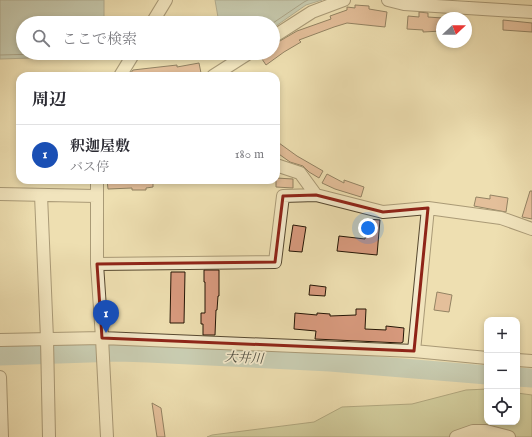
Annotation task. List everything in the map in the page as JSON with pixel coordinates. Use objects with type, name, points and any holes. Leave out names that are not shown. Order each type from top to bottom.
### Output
[{"type":"street","points":[[156,16],[166,0]]},
{"type":"street","points":[[280,33],[312,12],[344,0]]},
{"type":"street","points":[[388,0],[404,4],[532,12]]},
{"type":"street","points":[[122,72],[130,60]]},
{"type":"street","points":[[219,72],[237,60]]},
{"type":"street","points":[[280,166],[300,173],[316,195]]},
{"type":"street","points":[[97,184],[97,264],[107,437]]},
{"type":"street","points":[[0,194],[96,196]]},
{"type":"street","points":[[41,195],[47,339],[49,437]]},
{"type":"street","points":[[97,264],[275,262],[283,196],[316,195],[383,212],[428,208],[501,218],[532,229]]},
{"type":"street","points":[[414,351],[428,208]]},
{"type":"street","points":[[0,340],[102,338],[414,351],[484,358]]},
{"type":"street","points":[[520,360],[532,361]]},
{"type":"street","points":[[0,377],[2,437]]},
{"type":"street","points":[[456,437],[473,431],[486,431],[509,437]]},
{"type":"highlighted area","points":[[316,195],[383,212],[428,208],[414,351],[102,338],[97,264],[275,262],[283,196]]},
{"type":"green space","points":[[484,389],[484,425],[520,425],[520,393],[532,395],[532,437],[207,437],[212,435],[314,422],[342,407],[412,404],[466,390]]},
{"type":"water","points":[[0,0],[104,0],[104,16],[16,16],[16,58],[0,59]]},
{"type":"water","points":[[215,0],[322,0],[306,5],[280,23],[280,16],[218,16]]},
{"type":"building","points":[[355,5],[369,6],[369,9],[387,12],[385,27],[347,23],[299,40],[301,42],[280,55],[280,41],[297,31],[331,19],[330,16],[347,10],[347,7],[355,8]]},
{"type":"building","points":[[419,12],[428,13],[428,17],[436,18],[436,31],[423,32],[423,30],[407,29],[408,16],[419,17]]},
{"type":"building","points":[[503,20],[532,23],[532,32],[503,30]]},
{"type":"building","points":[[263,60],[273,60],[266,65]]},
{"type":"building","points":[[199,63],[201,72],[132,72],[133,70],[177,65],[177,67]]},
{"type":"building","points":[[280,144],[297,156],[323,171],[319,178],[303,166],[290,162],[280,155]]},
{"type":"building","points":[[327,174],[344,183],[344,180],[364,187],[361,197],[335,189],[322,183]]},
{"type":"building","points":[[280,178],[293,179],[293,188],[276,187],[276,184],[280,184]]},
{"type":"building","points":[[107,184],[153,184],[153,187],[146,188],[146,190],[132,190],[132,188],[108,189]]},
{"type":"building","points":[[530,191],[532,191],[532,219],[522,217]]},
{"type":"building","points":[[490,195],[508,198],[506,212],[474,206],[476,197],[490,199]]},
{"type":"building","points":[[368,219],[380,220],[377,255],[337,251],[339,236],[365,239]]},
{"type":"building","points":[[293,225],[306,227],[302,252],[289,251]]},
{"type":"building","points":[[204,270],[219,270],[219,296],[216,310],[215,335],[203,335],[203,324],[201,324],[201,313],[205,313]]},
{"type":"building","points":[[171,272],[185,272],[184,323],[170,323]]},
{"type":"building","points":[[310,285],[326,287],[325,296],[309,295]]},
{"type":"building","points":[[437,292],[452,295],[449,312],[434,310]]},
{"type":"building","points":[[356,309],[366,309],[365,329],[386,330],[386,326],[404,328],[403,342],[315,339],[316,331],[294,329],[295,313],[317,315],[317,313],[330,314],[330,316],[356,315]]},
{"type":"building","points":[[152,403],[161,408],[165,437],[157,437]]},
{"type":"waterway","name":"大井川","points":[[0,356],[119,352],[148,353],[330,362],[484,375]]},
{"type":"waterway","name":"大井川","points":[[520,377],[532,378]]},
{"type":"place","name":"釈迦屋敷","points":[[106,333]]}]
